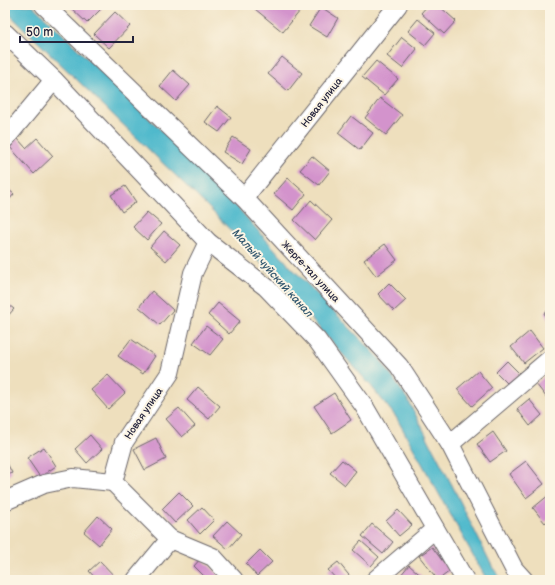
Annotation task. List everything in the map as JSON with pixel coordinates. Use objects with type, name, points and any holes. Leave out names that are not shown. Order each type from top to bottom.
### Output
[{"type":"street","name":"Жерге-тал улица","points":[[44,5],[244,198],[399,366],[450,444],[514,569],[524,580]]},
{"type":"street","name":"Новая улица","points":[[244,198],[398,5]]},
{"type":"street","points":[[5,33],[54,80],[208,242],[266,287],[317,340],[364,406],[465,580]]},
{"type":"street","points":[[5,138],[54,80]]},
{"type":"street","name":"Новая улица","points":[[113,482],[124,442],[170,373],[193,273],[208,242]]},
{"type":"street","points":[[450,444],[550,359]]},
{"type":"street","points":[[5,501],[44,484],[73,478],[113,482],[170,539],[213,557],[234,580]]},
{"type":"street","points":[[375,580],[435,529]]},
{"type":"street","points":[[136,580],[170,539]]},
{"type":"water","name":"Малый чуйский канал","points":[[5,5],[32,5],[161,130],[237,207],[288,264],[379,358],[408,400],[493,568],[502,580],[487,580],[396,417],[371,386],[245,245],[208,207],[5,10]]},
{"type":"building","points":[[72,5],[100,5],[103,7],[87,23],[70,7]]},
{"type":"building","points":[[258,5],[293,5],[300,11],[283,32],[255,9]]},
{"type":"building","points":[[428,5],[438,5],[456,21],[444,34],[421,13]]},
{"type":"building","points":[[321,7],[338,18],[327,37],[309,26]]},
{"type":"building","points":[[115,12],[130,26],[109,48],[94,34]]},
{"type":"building","points":[[418,19],[435,33],[425,45],[408,31]]},
{"type":"building","points":[[402,37],[417,49],[402,68],[387,56]]},
{"type":"building","points":[[282,57],[302,73],[288,91],[268,74]]},
{"type":"building","points":[[376,61],[398,79],[384,95],[362,77]]},
{"type":"building","points":[[173,70],[190,85],[176,101],[160,86]]},
{"type":"building","points":[[380,98],[402,115],[386,135],[365,118]]},
{"type":"building","points":[[217,106],[231,117],[219,132],[205,122]]},
{"type":"building","points":[[351,116],[373,133],[360,150],[338,133]]},
{"type":"building","points":[[233,137],[251,149],[242,164],[223,152]]},
{"type":"building","points":[[17,138],[26,148],[37,138],[53,156],[34,174],[9,146]]},
{"type":"building","points":[[312,156],[330,171],[319,185],[300,170]]},
{"type":"building","points":[[288,178],[306,194],[293,210],[274,194]]},
{"type":"building","points":[[125,186],[136,202],[122,212],[111,195]]},
{"type":"building","points":[[5,187],[14,194],[5,205]]},
{"type":"building","points":[[311,200],[332,220],[315,240],[294,220]]},
{"type":"building","points":[[147,212],[161,224],[147,240],[133,227]]},
{"type":"building","points":[[164,231],[180,245],[166,261],[150,247]]},
{"type":"building","points":[[385,244],[397,260],[376,276],[364,260]]},
{"type":"building","points":[[389,283],[406,300],[394,311],[378,294]]},
{"type":"building","points":[[152,291],[173,310],[160,325],[139,307]]},
{"type":"building","points":[[5,302],[14,309],[5,319]]},
{"type":"building","points":[[218,303],[240,321],[229,334],[208,315]]},
{"type":"building","points":[[550,309],[550,323],[544,313]]},
{"type":"building","points":[[206,326],[223,339],[210,355],[193,343]]},
{"type":"building","points":[[530,331],[543,348],[524,363],[511,347]]},
{"type":"building","points":[[131,339],[155,356],[143,374],[118,356]]},
{"type":"building","points":[[507,361],[520,374],[509,385],[496,372]]},
{"type":"building","points":[[478,371],[492,388],[472,406],[457,389]]},
{"type":"building","points":[[547,374],[550,378],[550,402],[536,384]]},
{"type":"building","points":[[108,375],[125,393],[108,409],[91,390]]},
{"type":"building","points":[[198,387],[220,406],[209,419],[187,400]]},
{"type":"building","points":[[334,393],[351,420],[332,433],[314,406]]},
{"type":"building","points":[[529,399],[542,415],[530,426],[517,409]]},
{"type":"building","points":[[179,408],[195,426],[182,437],[166,419]]},
{"type":"building","points":[[493,432],[506,451],[490,462],[477,444]]},
{"type":"building","points":[[90,435],[102,449],[87,463],[75,449]]},
{"type":"building","points":[[156,438],[166,459],[145,470],[134,449]]},
{"type":"building","points":[[44,447],[56,466],[40,477],[27,458]]},
{"type":"building","points":[[5,459],[12,473],[5,477]]},
{"type":"building","points":[[342,460],[356,471],[345,485],[330,473]]},
{"type":"building","points":[[526,461],[544,484],[526,498],[509,474]]},
{"type":"building","points":[[179,492],[193,506],[175,523],[162,509]]},
{"type":"building","points":[[550,494],[550,518],[545,523],[533,508]]},
{"type":"building","points":[[202,507],[214,520],[200,534],[188,520]]},
{"type":"building","points":[[398,510],[412,525],[399,536],[386,521]]},
{"type":"building","points":[[98,516],[112,529],[99,545],[84,532]]},
{"type":"building","points":[[227,521],[241,534],[228,549],[213,536]]},
{"type":"building","points":[[372,524],[393,542],[383,554],[362,536]]},
{"type":"building","points":[[361,541],[379,557],[371,566],[353,550]]},
{"type":"building","points":[[432,547],[450,571],[438,580],[419,556]]},
{"type":"building","points":[[260,550],[272,562],[257,576],[246,564]]},
{"type":"building","points":[[201,558],[221,577],[218,580],[208,580],[194,566]]},
{"type":"building","points":[[100,561],[117,579],[97,580],[89,571]]},
{"type":"building","points":[[338,562],[353,580],[337,580],[328,570]]},
{"type":"building","points":[[409,565],[426,580],[404,580],[400,576]]}]
